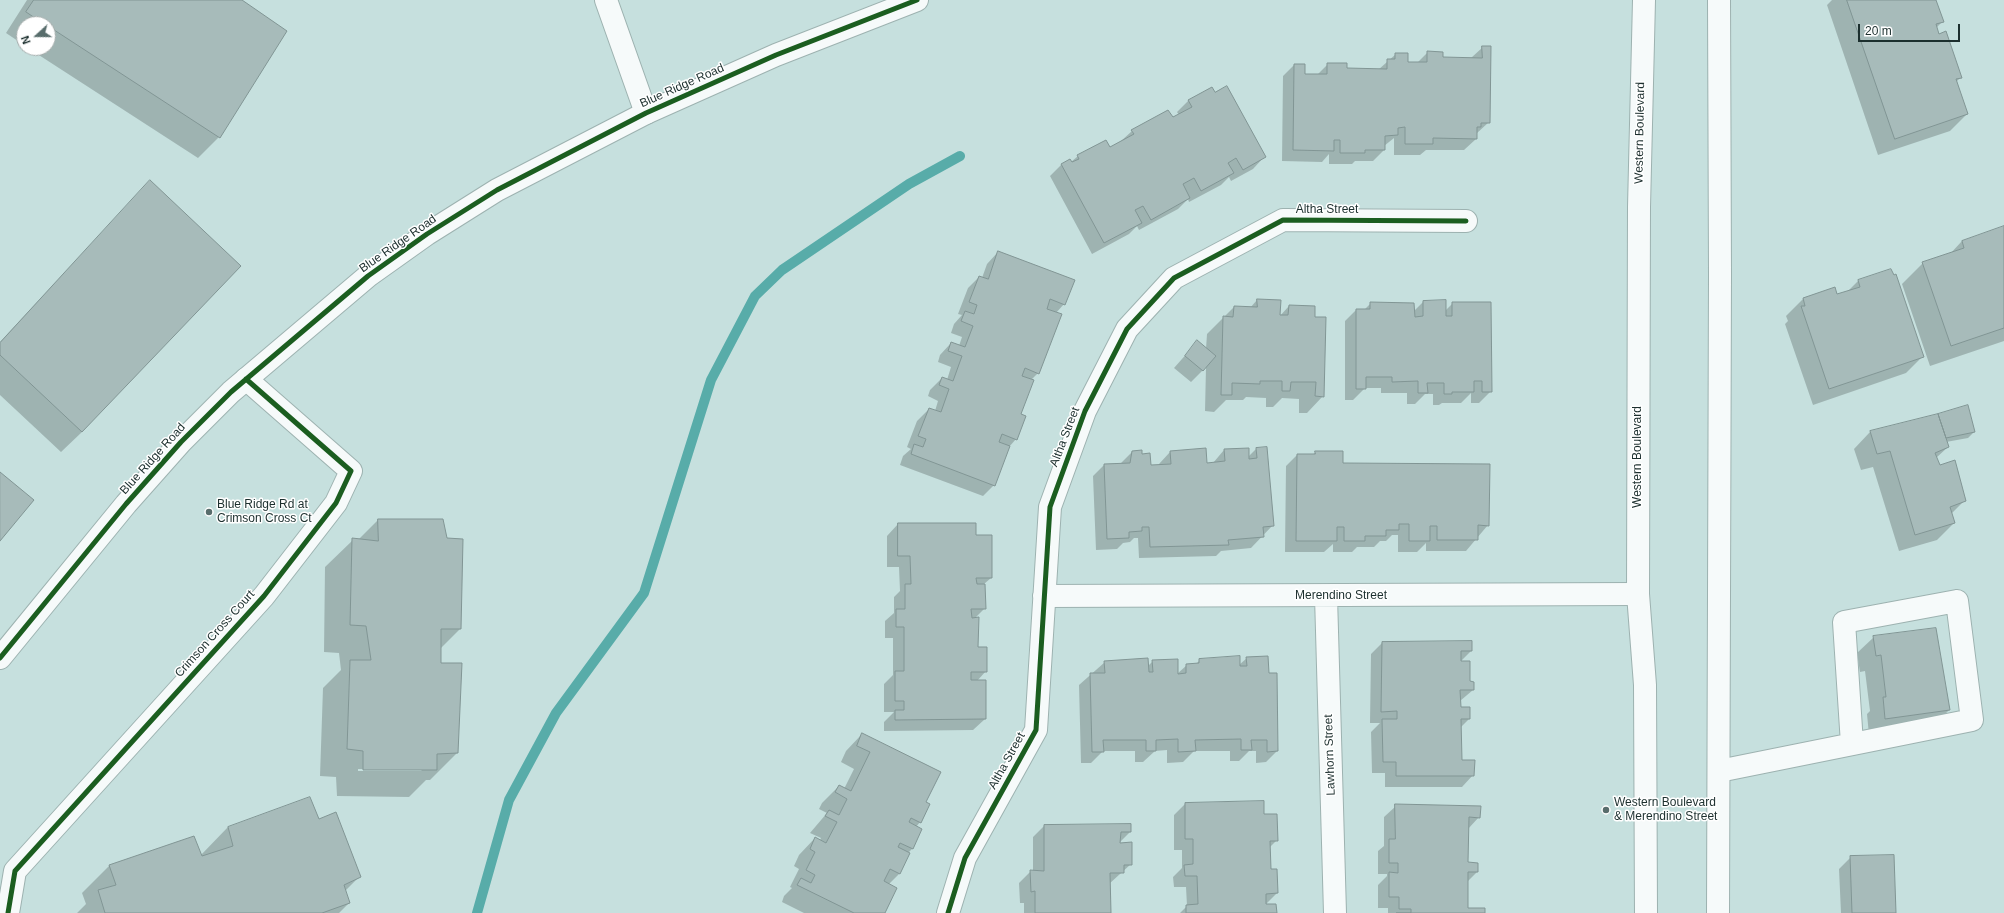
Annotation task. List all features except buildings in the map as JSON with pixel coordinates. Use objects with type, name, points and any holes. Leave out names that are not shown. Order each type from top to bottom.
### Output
[{"type":"main road","points":[[606,0],[646,113]]},
{"type":"main road","name":"Blue Ridge Road","points":[[0,658],[131,498],[181,442],[231,392],[368,276],[428,234],[497,190],[646,113],[776,55],[917,0]]},
{"type":"main road","name":"Western Boulevard","points":[[1644,0],[1638,207],[1638,594],[1645,685],[1646,913]]},
{"type":"main road","points":[[1718,913],[1720,299],[1719,0]]},
{"type":"main road","name":"Altha Street","points":[[948,913],[965,858],[1036,730],[1050,507],[1085,411],[1127,330],[1174,278],[1283,220],[1466,221]]},
{"type":"main road","name":"Crimson Cross Court","points":[[8,913],[15,871],[264,596],[336,503],[351,471],[246,379]]},
{"type":"main road","name":"Merendino Street","points":[[1044,596],[1638,594]]},
{"type":"main road","name":"Lawhorn Street","points":[[1326,596],[1335,913]]},
{"type":"main road","points":[[1719,771],[1972,720],[1957,601],[1844,622],[1852,744]]},
{"type":"waterway","points":[[477,913],[509,800],[556,713],[644,593],[711,380],[755,296],[782,270],[909,184],[960,156]]},
{"type":"cycle path","points":[[0,658],[126,504],[181,442],[231,392],[368,276],[427,234],[497,190],[646,113],[776,55],[917,0]]},
{"type":"cycle path","points":[[948,913],[965,858],[1036,730],[1050,507],[1085,411],[1127,329],[1174,278],[1283,220],[1466,221]]},
{"type":"cycle path","points":[[8,913],[15,871],[264,596],[336,503],[351,471],[246,379]]},
{"type":"place","name":"Blue Ridge Rd at Crimson Cross Ct","points":[[209,512]]},
{"type":"place","name":"Western Boulevard & Merendino Street","points":[[1606,810]]}]
